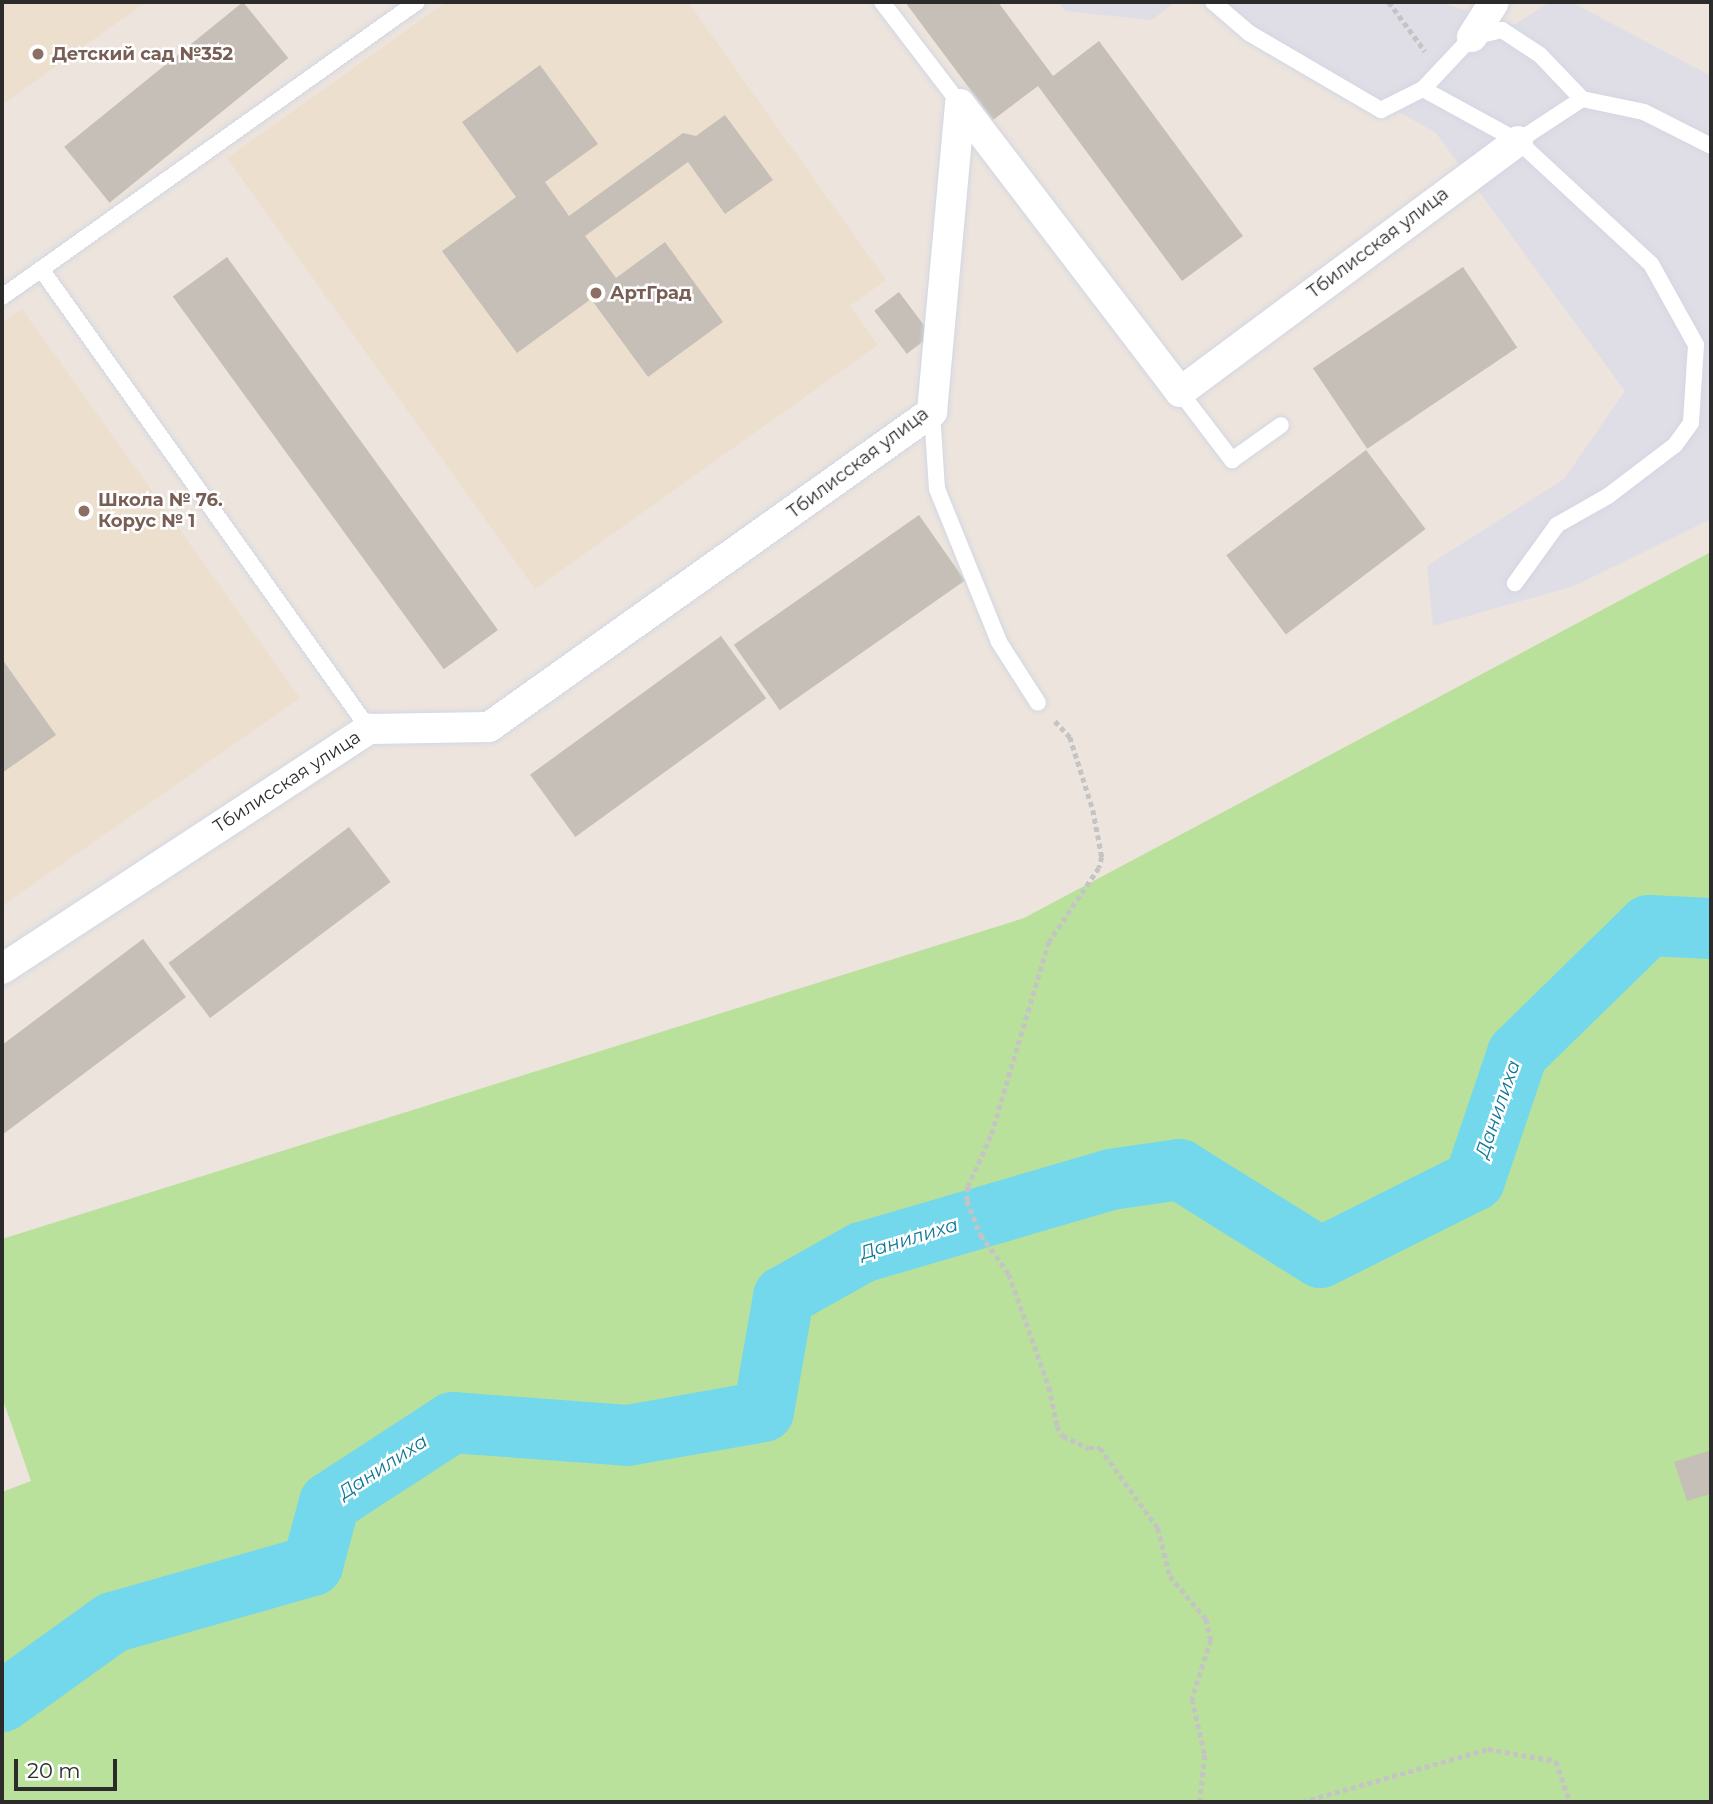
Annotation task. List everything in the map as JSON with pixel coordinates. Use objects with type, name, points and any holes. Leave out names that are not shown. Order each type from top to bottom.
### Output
[{"type":"street","points":[[1472,37],[1493,2]]},
{"type":"street","points":[[960,104],[1180,392]]},
{"type":"street","name":"Тбилисская улица","points":[[2,969],[369,729],[489,727],[932,412],[960,104]]},
{"type":"street","name":"Тбилисская улица","points":[[1180,392],[1518,141]]},
{"type":"lane","points":[[2,297],[417,2]]},
{"type":"lane","points":[[882,2],[960,104]]},
{"type":"lane","points":[[1213,2],[1249,33],[1381,110],[1423,89],[1472,37],[1502,30],[1540,55],[1583,99],[1644,112],[1711,146]]},
{"type":"lane","points":[[1423,89],[1518,141],[1651,264],[1696,345],[1691,423],[1675,446],[1608,496],[1558,525],[1515,583]]},
{"type":"lane","points":[[1518,141],[1583,99]]},
{"type":"lane","points":[[41,270],[369,729]]},
{"type":"lane","points":[[1180,392],[1232,460],[1281,425]]},
{"type":"lane","points":[[932,412],[937,489],[999,642],[1038,703]]},
{"type":"path","points":[[1388,2],[1404,16],[1439,73]]},
{"type":"path","points":[[1038,703],[1070,737],[1094,810],[1102,857],[1049,942],[991,1136],[968,1187],[967,1200],[981,1235],[1009,1274],[1049,1387],[1057,1426],[1063,1436],[1089,1448],[1100,1448],[1158,1528],[1170,1576],[1206,1619],[1212,1640],[1192,1699],[1205,1755],[1200,1802]]},
{"type":"path","points":[[1302,1802],[1488,1749],[1556,1761],[1570,1802]]},
{"type":"shaded area","name":"Детский сад №352","points":[[2,2],[146,2],[2,105]]},
{"type":"shaded area","name":"АртГрад","points":[[446,2],[688,2],[886,280],[850,306],[878,345],[535,589],[227,158]]},
{"type":"shaded area","points":[[1058,2],[1175,2],[1152,20],[1066,11]]},
{"type":"shaded area","points":[[1225,2],[1439,2],[1514,25],[1550,2],[1571,2],[1711,76],[1709,520],[1574,586],[1433,626],[1427,566],[1564,479],[1625,391],[1436,133],[1275,41]]},
{"type":"shaded area","name":"Школа № 76. Корус № 1","points":[[22,309],[300,698],[2,906],[2,323]]},
{"type":"green space","points":[[1711,552],[1711,1802],[2,1802],[2,1492],[31,1481],[2,1397],[2,1239],[1024,918]]},
{"type":"building","points":[[243,2],[288,58],[110,203],[64,147]]},
{"type":"building","points":[[905,2],[998,2],[1053,76],[1099,41],[1243,236],[1182,281],[1038,86],[993,120]]},
{"type":"building","points":[[540,65],[598,144],[545,182],[569,216],[683,133],[696,136],[725,115],[773,180],[725,214],[688,162],[585,236],[616,278],[665,242],[723,322],[648,377],[591,299],[517,353],[442,251],[516,197],[462,122]]},
{"type":"building","points":[[227,257],[498,630],[444,669],[173,296]]},
{"type":"building","points":[[1463,267],[1517,347],[1367,449],[1313,368]]},
{"type":"building","points":[[899,292],[931,335],[907,354],[874,311]]},
{"type":"building","points":[[1366,450],[1426,529],[1286,634],[1226,555]]},
{"type":"building","points":[[919,515],[965,581],[780,710],[734,645]]},
{"type":"building","points":[[721,636],[766,698],[575,837],[530,775]]},
{"type":"building","points":[[2,659],[56,735],[2,773]]},
{"type":"building","points":[[349,827],[391,882],[210,1018],[169,963]]},
{"type":"building","points":[[143,939],[186,997],[2,1135],[2,1045]]},
{"type":"building","points":[[1711,1450],[1711,1494],[1687,1501],[1674,1462]]},
{"type":"waterway","name":"Данилиха","points":[[2,1701],[112,1622],[312,1565],[329,1502],[452,1422],[627,1435],[763,1411],[783,1296],[861,1252],[1110,1179],[1179,1169],[1320,1257],[1474,1180],[1517,1053],[1648,925],[1711,928]]},
{"type":"place","name":"Детский сад №352","points":[[38,54]]},
{"type":"place","name":"АртГрад","points":[[596,293]]},
{"type":"place","name":"Школа № 76. Корус № 1","points":[[84,511]]}]
